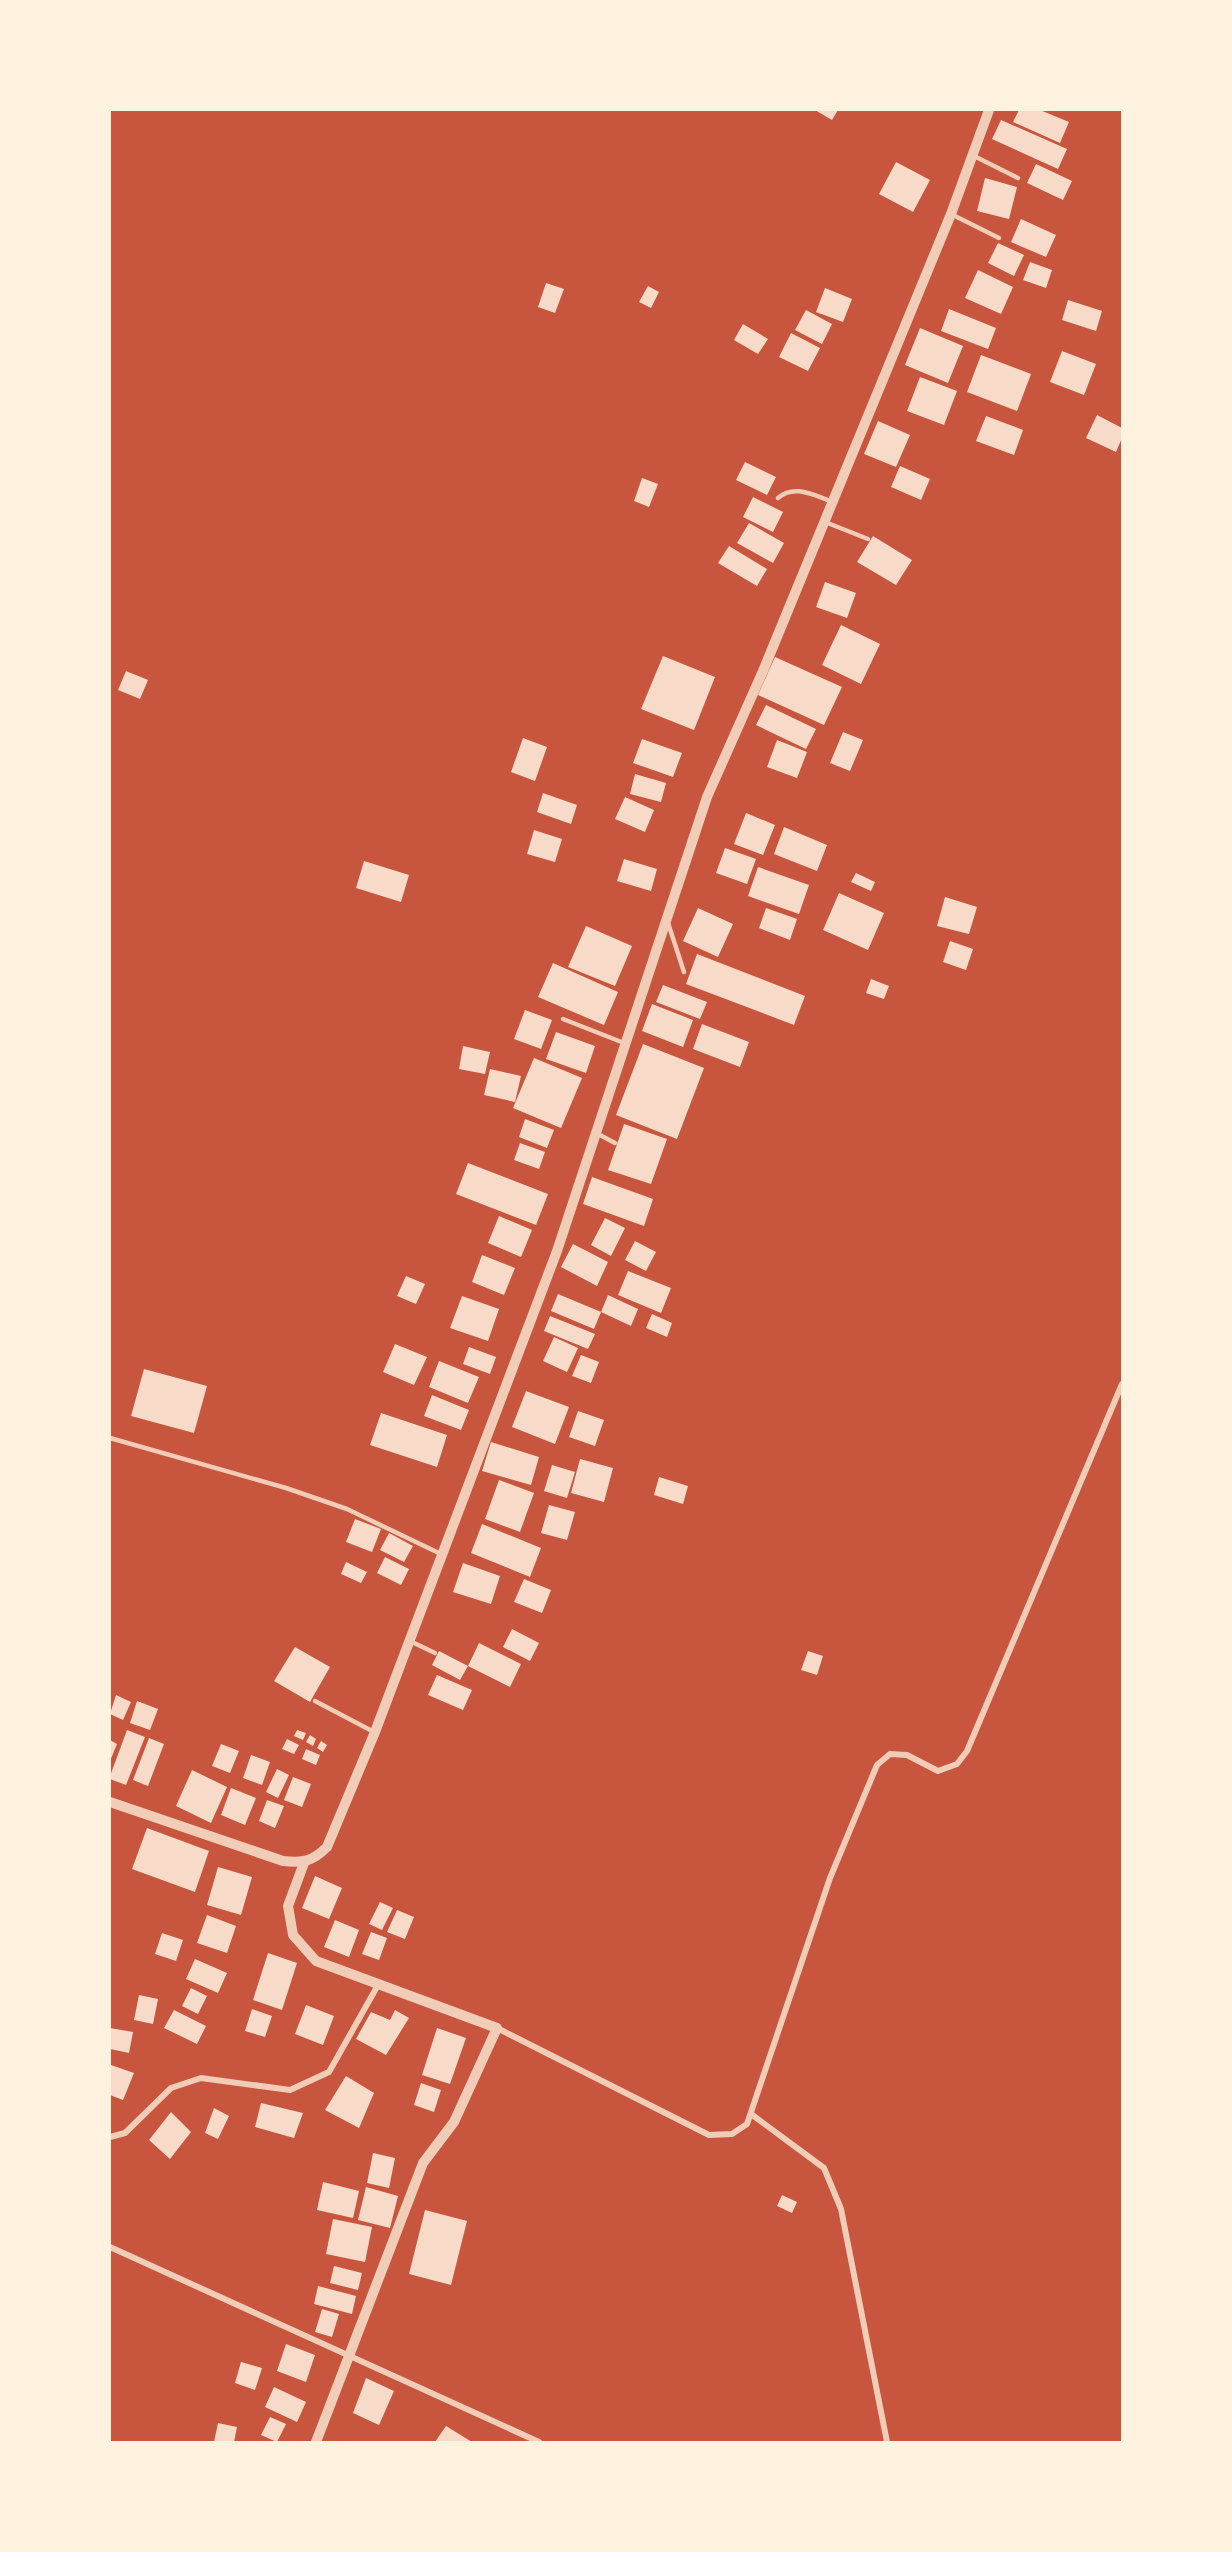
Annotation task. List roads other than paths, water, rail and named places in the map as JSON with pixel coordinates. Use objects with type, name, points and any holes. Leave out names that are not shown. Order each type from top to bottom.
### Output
[{"type":"street","points":[[110,1802],[283,1861],[304,1863],[316,1858],[327,1847],[375,1732],[557,1251],[707,797],[763,671],[823,520],[951,214],[989,110]]},
{"type":"street","points":[[304,1863],[288,1906],[293,1935],[316,1961],[497,2028],[709,2135],[732,2134],[747,2124],[751,2114],[830,1878],[877,1765],[890,1754],[907,1755],[938,1770],[957,1764],[967,1751],[1122,1384]]},
{"type":"street","points":[[110,2137],[125,2133],[171,2088],[201,2078],[290,2090],[329,2072],[378,1984]]},
{"type":"street","points":[[316,2442],[423,2163],[454,2122],[497,2028]]},
{"type":"street","points":[[751,2114],[824,2168],[837,2199],[887,2442]]},
{"type":"street","points":[[110,2247],[539,2442]]},
{"type":"lane","points":[[972,155],[1018,178]]},
{"type":"lane","points":[[951,214],[999,238]]},
{"type":"lane","points":[[778,498],[786,491],[795,490],[831,501]]},
{"type":"lane","points":[[823,520],[868,539]]},
{"type":"lane","points":[[667,920],[684,972]]},
{"type":"lane","points":[[562,1019],[627,1044]]},
{"type":"lane","points":[[595,1133],[615,1143]]},
{"type":"lane","points":[[110,1438],[286,1488],[377,1521],[443,1555]]},
{"type":"lane","points":[[410,1641],[435,1653]]},
{"type":"lane","points":[[315,1701],[375,1732]]}]
